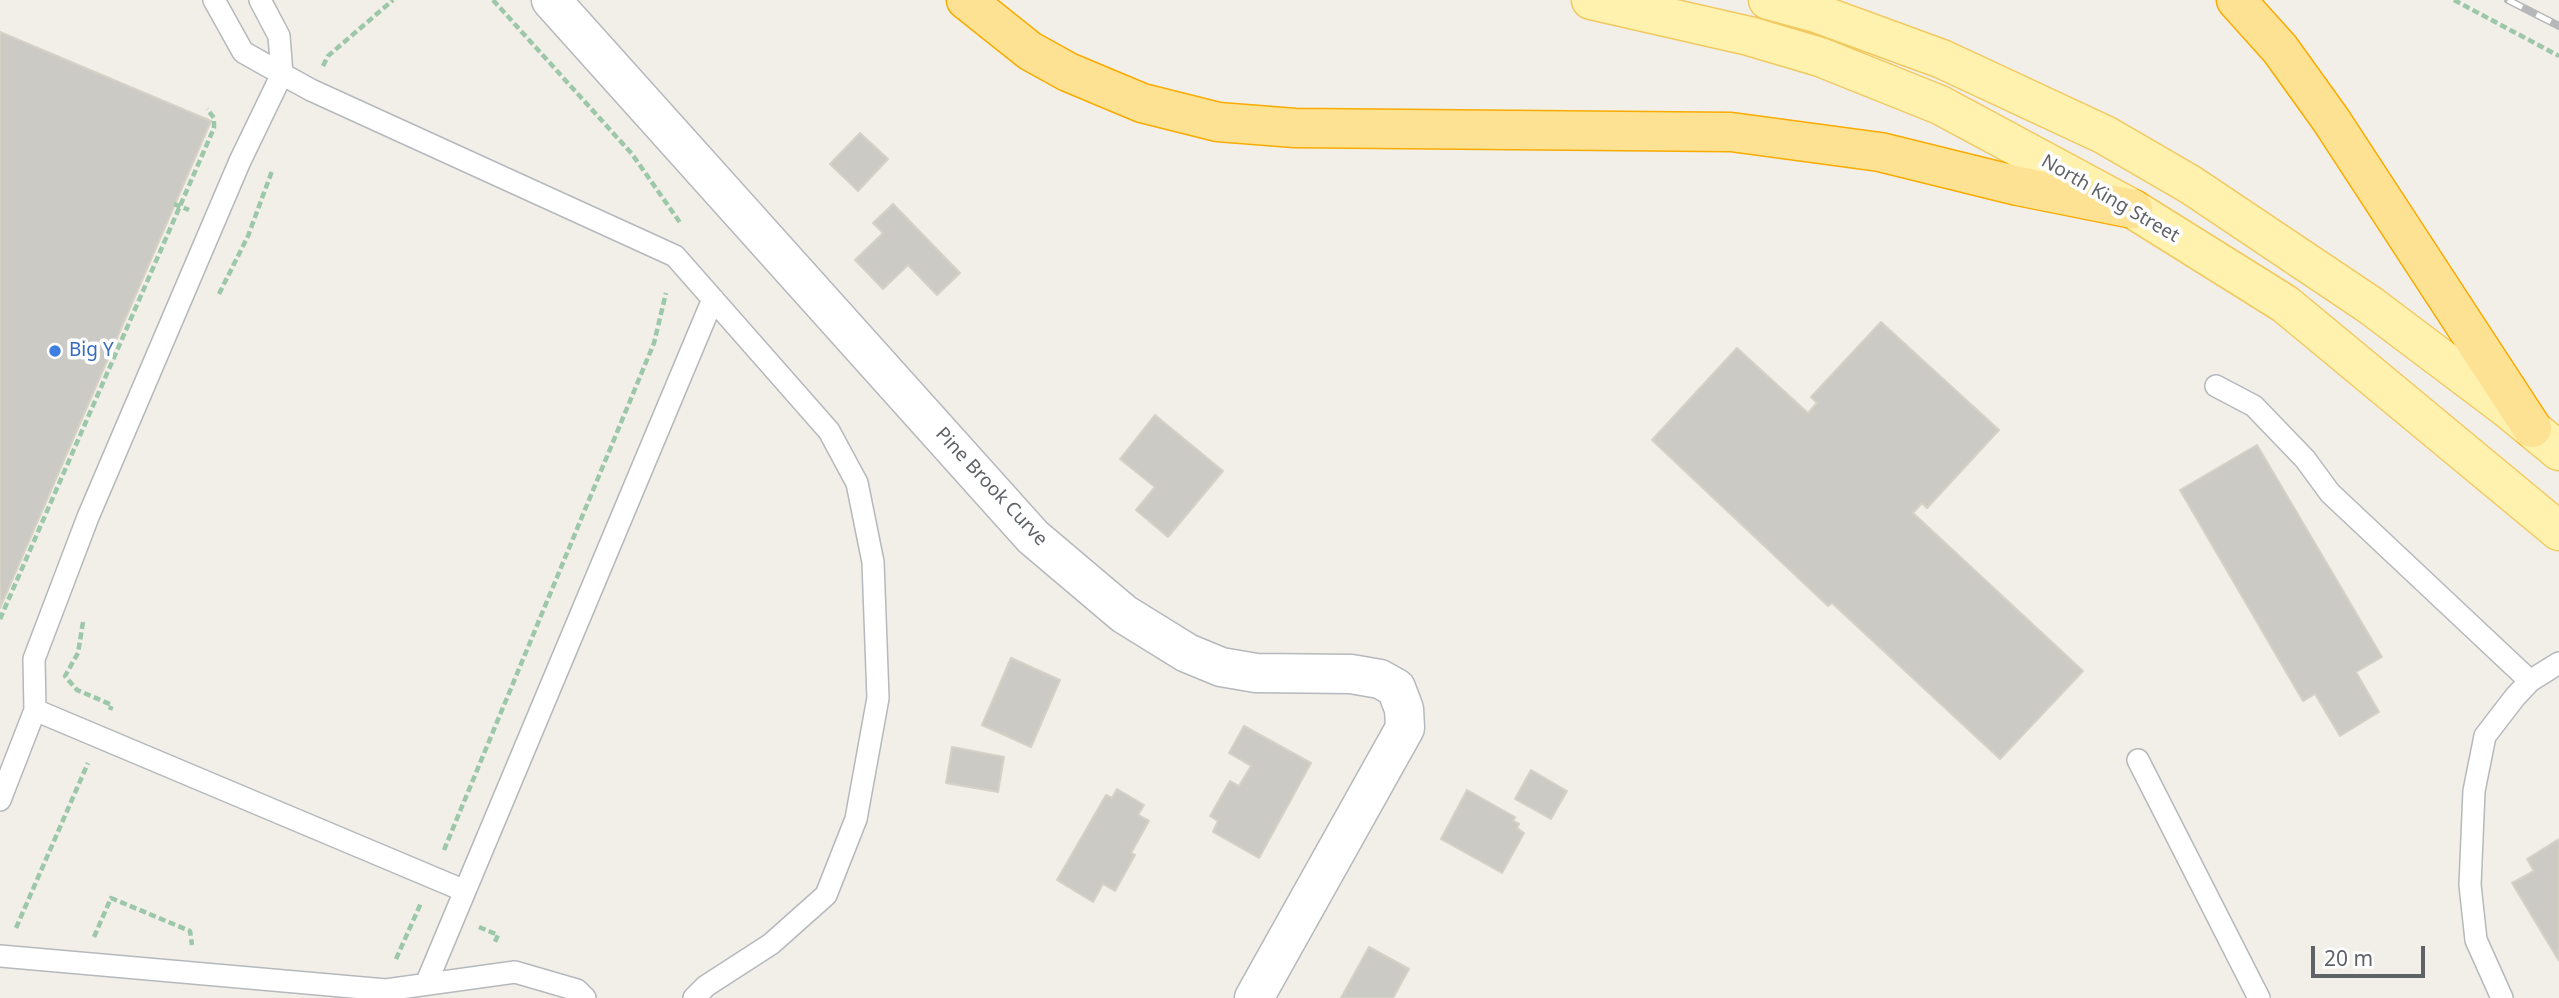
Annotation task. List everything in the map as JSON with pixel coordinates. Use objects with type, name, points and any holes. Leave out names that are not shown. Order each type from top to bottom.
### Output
[{"type":"highway","points":[[966,0],[1030,51],[1068,72],[1142,103],[1218,121],[1295,128],[1731,132],[1880,152],[2006,183],[2133,209]]},
{"type":"highway","points":[[2236,0],[2280,49],[2331,120],[2545,440]]},
{"type":"main road","name":"North King Street","points":[[1591,0],[1749,36],[1819,57],[1940,106],[2133,209],[2286,304],[2559,531]]},
{"type":"main road","points":[[1768,0],[1816,13],[1942,59],[2105,135],[2191,185],[2370,304],[2545,440]]},
{"type":"street","name":"Pine Brook Curve","points":[[551,0],[1033,537],[1124,614],[1187,653],[1221,667],[1268,673],[1351,674],[1380,679],[1396,688],[1404,709],[1405,728],[1254,998]]},
{"type":"lane","points":[[214,0],[243,52],[282,74],[311,90],[675,256],[829,431],[858,483],[873,562],[878,698],[856,819],[826,895],[771,944],[706,986],[694,998]]},
{"type":"lane","points":[[0,800],[34,710],[34,659],[88,517],[240,161],[282,74],[279,36],[260,0]]},
{"type":"lane","points":[[426,984],[713,299]]},
{"type":"lane","points":[[2216,386],[2254,406],[2305,459],[2330,493],[2530,681]]},
{"type":"lane","points":[[2502,998],[2476,940],[2470,885],[2474,791],[2485,736],[2530,681],[2559,663]]},
{"type":"lane","points":[[34,710],[465,891]]},
{"type":"lane","points":[[2138,760],[2259,998]]},
{"type":"lane","points":[[4,956],[386,990],[515,972],[577,990],[585,998]]},
{"type":"path","points":[[311,90],[328,55],[393,0]]},
{"type":"path","points":[[386,990],[394,963],[475,778],[654,343],[675,256],[688,235],[632,154],[493,0]]},
{"type":"path","points":[[2454,0],[2559,56]]},
{"type":"path","points":[[0,619],[215,128],[215,118],[206,109]]},
{"type":"path","points":[[217,298],[248,236],[275,163]]},
{"type":"path","points":[[4,956],[112,705],[77,690],[65,676],[78,653],[83,620]]},
{"type":"path","points":[[82,963],[111,898],[190,931],[192,939]]},
{"type":"building","name":"Big Y","points":[[0,32],[211,121],[0,608]]},
{"type":"building","points":[[860,133],[888,159],[858,191],[830,164]]},
{"type":"building","points":[[893,204],[960,273],[937,295],[908,265],[883,289],[855,260],[883,233],[873,223]]},
{"type":"building","points":[[1881,322],[1999,430],[1927,508],[1922,503],[1913,513],[2083,671],[2000,759],[1832,603],[1828,606],[1652,440],[1737,348],[1808,413],[1817,403],[1811,397]]},
{"type":"building","points":[[1155,415],[1223,471],[1168,537],[1136,510],[1155,487],[1120,459]]},
{"type":"building","points":[[2257,445],[2382,657],[2356,672],[2379,712],[2340,736],[2315,694],[2303,701],[2180,490]]},
{"type":"building","points":[[1011,658],[1060,680],[1031,747],[982,725]]},
{"type":"building","points":[[1244,726],[1311,763],[1259,858],[1213,832],[1218,821],[1210,816],[1230,781],[1239,786],[1251,766],[1229,753]]},
{"type":"building","points":[[952,747],[1004,757],[998,792],[946,783]]},
{"type":"building","points":[[1531,770],[1567,791],[1551,819],[1515,799]]},
{"type":"building","points":[[1117,789],[1144,805],[1138,815],[1149,821],[1131,853],[1135,855],[1115,891],[1103,884],[1093,902],[1057,880],[1106,795],[1112,798]]},
{"type":"building","points":[[1467,790],[1515,817],[1513,821],[1519,824],[1517,828],[1524,833],[1502,873],[1441,839]]},
{"type":"building","points":[[2559,839],[2559,961],[2512,883],[2534,871],[2527,859]]},
{"type":"building","points":[[1369,947],[1409,969],[1393,998],[1341,998]]},
{"type":"railway","points":[[2508,0],[2559,26]]},
{"type":"place","name":"Big Y","points":[[55,351]]}]
